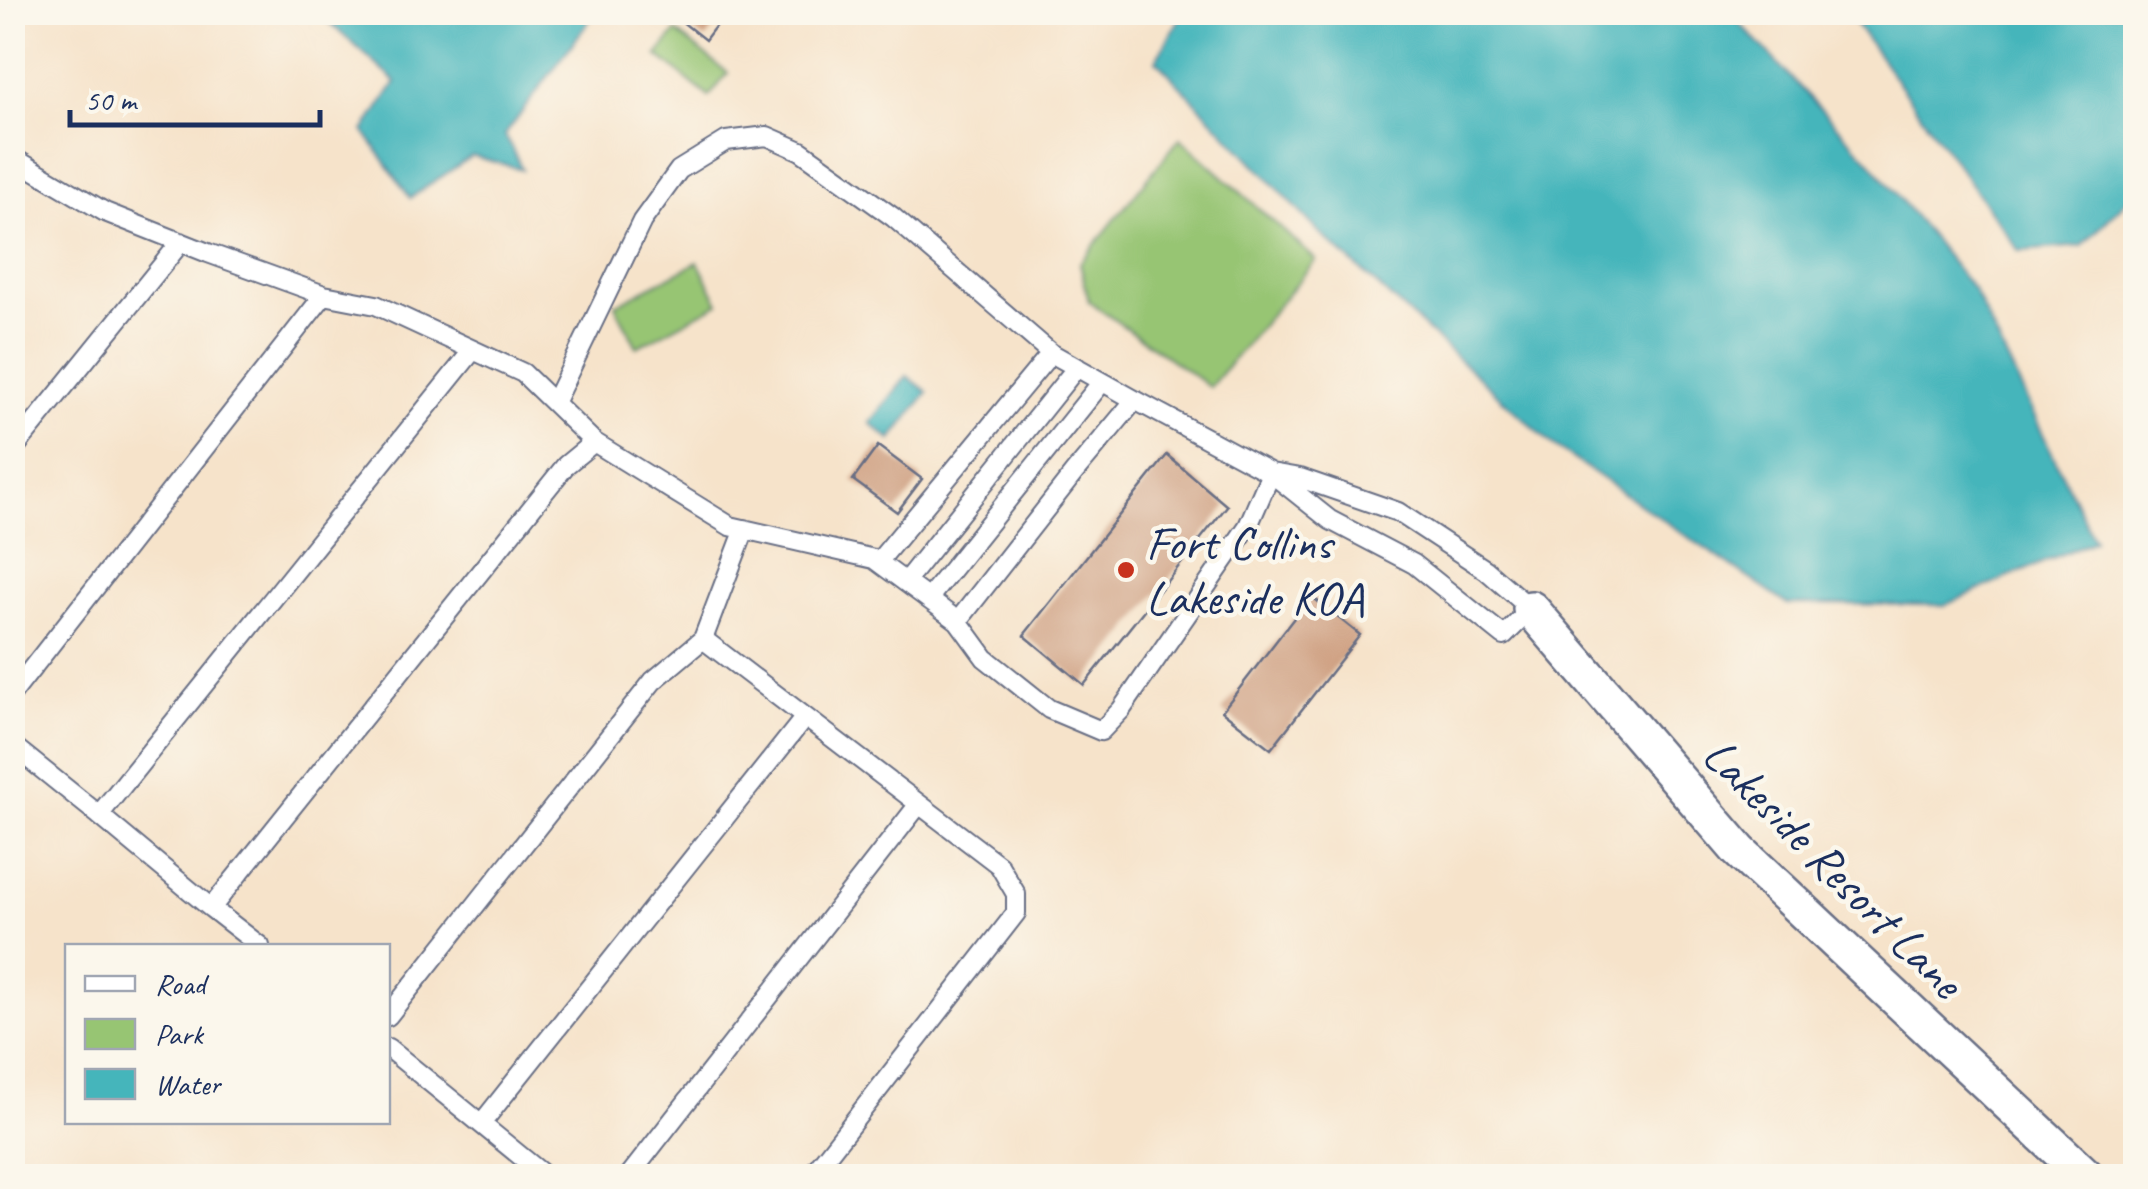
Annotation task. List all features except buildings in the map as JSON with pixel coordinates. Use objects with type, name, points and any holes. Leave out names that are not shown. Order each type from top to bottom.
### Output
[{"type":"street","name":"Lakeside Resort Lane","points":[[1531,609],[1739,851],[2086,1176]]},
{"type":"lane","points":[[554,402],[642,220],[679,170],[726,141],[767,136],[800,152],[893,217],[1052,353],[1271,473],[1330,520],[1414,564],[1504,636],[1531,609],[1486,570],[1398,512],[1300,478],[1271,473]]},
{"type":"lane","points":[[12,157],[106,212],[324,295],[376,304],[523,373],[594,442],[730,526],[878,562],[958,621],[985,658],[1050,710],[1101,730],[1121,710],[1248,526],[1271,473]]},
{"type":"lane","points":[[12,451],[180,242]]},
{"type":"lane","points":[[12,694],[324,295]]},
{"type":"lane","points":[[99,816],[473,350]]},
{"type":"lane","points":[[878,562],[1052,353]]},
{"type":"lane","points":[[905,582],[1076,367]]},
{"type":"lane","points":[[928,599],[1102,382]]},
{"type":"lane","points":[[958,621],[1136,400]]},
{"type":"lane","points":[[211,908],[566,465],[594,442]]},
{"type":"lane","points":[[390,1013],[652,681],[703,638],[746,529]]},
{"type":"lane","points":[[703,638],[999,865],[1016,894],[1016,914],[811,1176]]},
{"type":"lane","points":[[481,1124],[805,717]]},
{"type":"lane","points":[[12,745],[257,944]]},
{"type":"lane","points":[[628,1176],[919,804]]},
{"type":"lane","points":[[390,1050],[545,1176]]},
{"type":"green space","points":[[676,32],[728,73],[709,97],[657,55]]},
{"type":"green space","points":[[1180,138],[1316,260],[1210,387],[1089,302],[1080,263]]},
{"type":"green space","points":[[698,262],[719,303],[637,347],[615,305]]},
{"type":"water","points":[[319,13],[595,13],[505,135],[522,169],[472,156],[410,198],[364,131],[396,82]]},
{"type":"water","points":[[1183,13],[1730,13],[1870,161],[1974,291],[2094,540],[1945,605],[1787,604],[1553,445],[1322,235],[1156,60]]},
{"type":"water","points":[[1848,13],[2135,13],[2135,192],[2082,246],[2019,251]]},
{"type":"water","points":[[907,376],[928,392],[891,440],[870,423]]},
{"type":"place","name":"Fort Collins Lakeside KOA","points":[[1126,570]]}]
